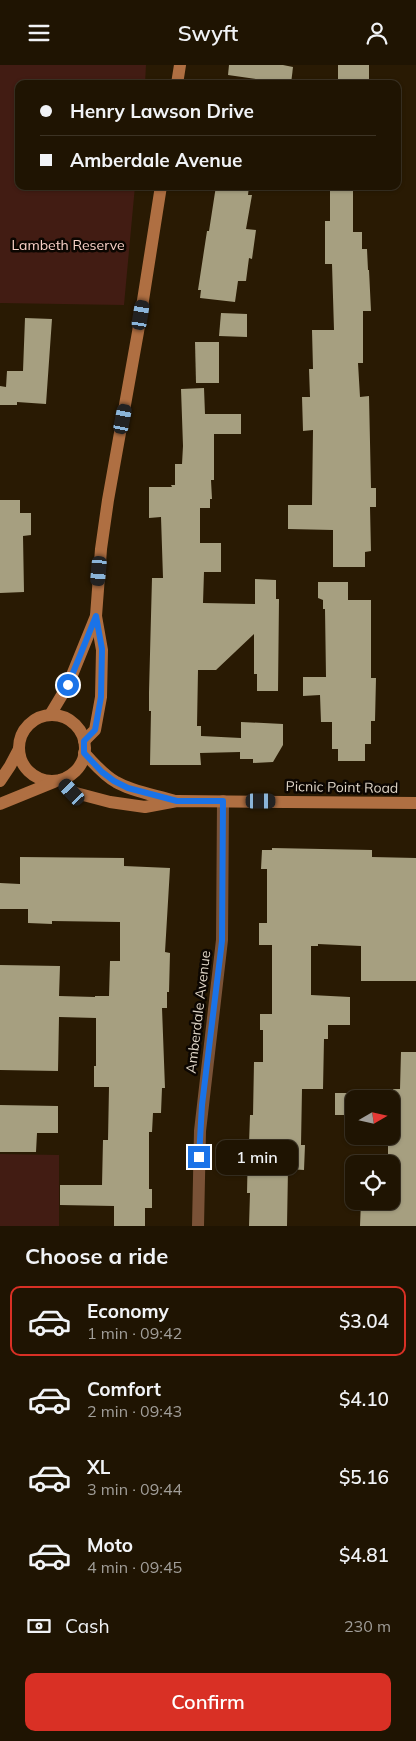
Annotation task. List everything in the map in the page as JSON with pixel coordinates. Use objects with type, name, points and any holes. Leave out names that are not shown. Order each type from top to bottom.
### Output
[{"type":"main road","points":[[178,80],[180,65]]},
{"type":"main road","points":[[0,804],[67,778],[79,767],[84,747],[95,730],[101,697],[102,649],[96,616],[101,549],[105,516],[137,341],[160,190]]},
{"type":"main road","points":[[50,715],[68,685],[96,616]]},
{"type":"main road","points":[[57,781],[44,781],[25,769],[20,759],[19,749],[21,736],[27,726],[38,718],[50,715],[61,717],[72,722],[80,731],[84,747]]},
{"type":"main road","name":"Picnic Point Road","points":[[84,747],[102,772],[114,781],[128,788],[177,801]]},
{"type":"main road","points":[[0,781],[19,749]]},
{"type":"main road","name":"Picnic Point Road","points":[[57,781],[72,792],[110,802],[145,807],[177,801],[416,803]]},
{"type":"street","name":"Amberdale Avenue","points":[[198,1226],[200,1131],[222,941],[223,801]]},
{"type":"green space","name":"Lambeth Reserve","points":[[0,65],[146,65],[145,80],[15,80],[15,190],[135,190],[124,305],[0,303]]},
{"type":"green space","points":[[0,1154],[59,1155],[59,1226],[0,1226]]},
{"type":"building","points":[[229,65],[283,65],[293,67],[291,80],[263,80],[228,75]]},
{"type":"building","points":[[338,65],[369,65],[369,80],[338,80]]},
{"type":"building","points":[[215,190],[249,190],[248,195],[252,195],[246,229],[256,230],[252,259],[249,258],[246,281],[238,281],[235,302],[200,298],[201,290],[198,290],[207,231],[209,231]]},
{"type":"building","points":[[330,190],[353,190],[353,232],[362,232],[362,249],[367,249],[371,311],[363,311],[363,363],[358,363],[360,397],[369,396],[371,488],[376,488],[376,507],[370,507],[371,551],[365,552],[365,567],[333,567],[333,530],[288,529],[288,505],[312,505],[313,430],[303,431],[302,397],[310,397],[309,369],[313,369],[312,330],[334,330],[332,264],[325,264],[325,221],[330,221]]},
{"type":"building","points":[[221,313],[247,314],[247,337],[219,336]]},
{"type":"building","points":[[25,318],[52,319],[46,404],[17,402],[17,405],[0,405],[0,386],[6,387],[7,371],[23,371]]},
{"type":"building","points":[[195,342],[219,342],[219,383],[196,383]]},
{"type":"building","points":[[204,388],[205,414],[241,414],[241,434],[214,434],[214,480],[211,480],[212,499],[210,499],[210,508],[200,508],[200,543],[221,543],[221,572],[204,572],[203,603],[255,604],[255,579],[276,580],[276,599],[279,599],[278,691],[257,691],[257,674],[254,674],[254,634],[216,670],[198,670],[197,726],[201,726],[201,736],[241,738],[241,722],[283,724],[283,745],[273,762],[253,763],[253,759],[240,759],[240,752],[200,753],[201,765],[150,765],[151,711],[149,711],[149,692],[152,578],[163,578],[161,517],[149,518],[149,487],[172,487],[171,485],[175,485],[175,464],[182,464],[181,389]]},
{"type":"building","points":[[0,500],[20,500],[20,513],[31,513],[31,535],[23,536],[24,592],[0,593]]},
{"type":"building","points":[[318,582],[348,582],[348,600],[371,600],[371,678],[376,678],[375,721],[371,721],[371,744],[365,744],[365,761],[338,761],[338,749],[332,749],[332,722],[321,722],[320,695],[303,696],[303,677],[326,677],[325,609],[323,609],[323,600],[318,598]]},
{"type":"building","points":[[272,848],[372,850],[372,857],[416,858],[416,981],[361,981],[361,946],[318,944],[318,946],[311,946],[311,995],[350,997],[350,1025],[328,1025],[328,1039],[324,1039],[323,1089],[302,1089],[301,1145],[305,1145],[304,1170],[288,1169],[287,1226],[249,1226],[250,1193],[247,1193],[248,1144],[250,1115],[253,1115],[254,1062],[263,1062],[263,1030],[260,1030],[260,1014],[272,1014],[272,945],[259,945],[259,923],[267,923],[267,869],[261,869],[262,850],[272,850]]},
{"type":"building","points":[[20,857],[124,858],[124,866],[170,868],[165,952],[170,953],[169,992],[167,992],[167,1008],[162,1008],[165,1088],[162,1088],[161,1113],[153,1113],[152,1132],[149,1132],[149,1189],[152,1189],[152,1208],[145,1208],[145,1226],[114,1226],[114,1206],[60,1205],[60,1185],[102,1185],[103,1140],[108,1140],[109,1087],[94,1087],[96,1018],[59,1017],[58,1071],[0,1070],[0,965],[60,966],[59,996],[95,997],[109,996],[110,961],[120,961],[120,922],[52,921],[52,924],[28,923],[28,909],[0,909],[0,883],[20,884]]},
{"type":"building","points":[[401,1052],[416,1052],[416,1226],[360,1226],[361,1210],[400,1210],[400,1155],[388,1155],[388,1145],[400,1145],[400,1090],[393,1089],[400,1089]]},
{"type":"building","points":[[335,1093],[345,1093],[345,1115],[335,1115]]},
{"type":"building","points":[[0,1105],[58,1106],[58,1133],[37,1133],[36,1152],[0,1152]]},
{"type":"route","points":[[68,685],[96,616],[102,649],[101,697],[95,730],[84,741],[84,753],[102,772],[128,788],[177,801],[223,801],[222,941],[202,1105],[199,1157]]}]
